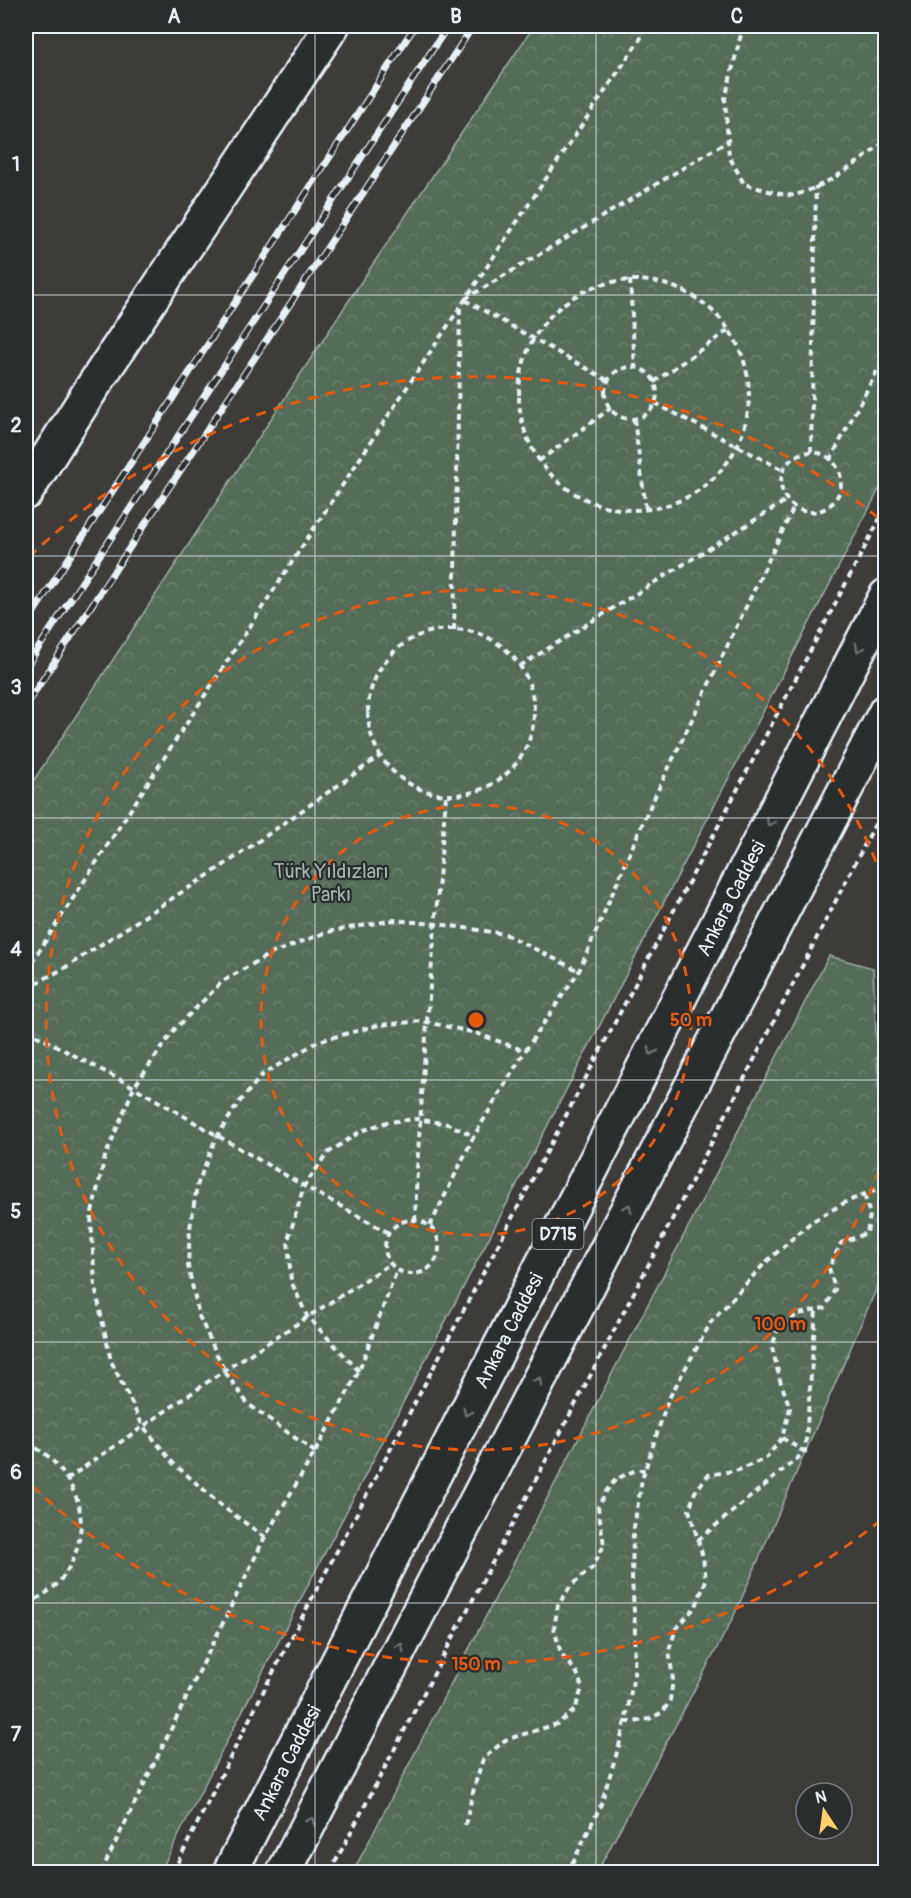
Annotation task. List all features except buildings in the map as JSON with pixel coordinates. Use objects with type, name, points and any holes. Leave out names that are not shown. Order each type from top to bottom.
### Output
[{"type":"main road","points":[[26,492],[90,391],[332,26]]},
{"type":"main road","name":"Ankara Caddesi","points":[[230,1872],[885,596]]},
{"type":"main road","name":"D715","points":[[284,1872],[885,711]]},
{"type":"path","points":[[26,971],[225,662],[460,305],[649,26]]},
{"type":"path","points":[[746,26],[740,38],[725,99],[729,156],[744,184],[792,195],[829,181],[877,149],[885,140]]},
{"type":"path","points":[[464,300],[728,141]]},
{"type":"path","points":[[812,453],[816,186]]},
{"type":"path","points":[[619,280],[630,280],[657,282],[693,295],[722,320],[742,353],[750,391],[745,429],[728,464],[700,491],[665,507],[627,511],[589,502],[556,482],[532,452],[519,416],[519,379],[530,343],[552,313],[583,291],[619,280]]},
{"type":"path","points":[[630,280],[635,368]]},
{"type":"path","points":[[464,300],[609,381]]},
{"type":"path","points":[[454,630],[460,305]]},
{"type":"path","points":[[654,382],[729,330]]},
{"type":"path","points":[[830,460],[885,354]]},
{"type":"path","points":[[635,368],[647,373],[654,382],[657,396],[655,403],[645,415],[634,419],[621,417],[611,408],[606,399],[606,389],[609,381],[622,369],[635,368]]},
{"type":"path","points":[[655,403],[783,470]]},
{"type":"path","points":[[539,461],[611,408]]},
{"type":"path","points":[[634,419],[646,509]]},
{"type":"path","points":[[812,453],[830,460],[840,477],[837,496],[831,504],[823,510],[813,512],[794,507],[787,500],[781,486],[783,470],[788,463],[795,457],[812,453]]},
{"type":"path","points":[[520,666],[787,500]]},
{"type":"path","points":[[430,1226],[474,1136],[525,1051],[579,971],[647,813],[794,507]]},
{"type":"path","points":[[172,1872],[267,1684],[885,507]]},
{"type":"path","points":[[436,630],[454,630],[465,630],[491,639],[514,656],[529,680],[535,708],[532,736],[519,761],[499,781],[474,793],[446,796],[419,790],[397,776],[380,756],[370,731],[368,705],[375,679],[389,657],[410,640],[436,630]]},
{"type":"path","points":[[26,988],[63,969],[227,863],[380,756]]},
{"type":"path","points":[[415,1221],[434,924],[446,796]]},
{"type":"path","points":[[330,1872],[662,1239],[885,803]]},
{"type":"path","points":[[266,1537],[226,1509],[173,1463],[142,1426],[111,1361],[95,1287],[91,1216],[105,1157],[134,1087],[174,1029],[223,981],[270,954],[327,932],[394,920],[504,934],[579,971]]},
{"type":"path","points":[[315,1452],[248,1404],[225,1370],[200,1316],[188,1266],[190,1228],[197,1186],[218,1136],[237,1105],[263,1074],[319,1041],[379,1025],[427,1022],[476,1033],[525,1051]]},
{"type":"path","points":[[26,1030],[134,1087],[389,1233]]},
{"type":"path","points":[[359,1371],[308,1316],[291,1281],[288,1240],[304,1186],[328,1153],[361,1131],[387,1122],[421,1120],[448,1124],[474,1136]]},
{"type":"path","points":[[565,1872],[573,1862],[600,1807],[625,1722],[634,1674],[633,1533],[646,1470],[668,1400],[711,1322],[764,1264],[811,1222],[844,1203],[885,1185]]},
{"type":"path","points":[[625,1722],[656,1716],[663,1712],[670,1701],[673,1680],[669,1650],[676,1629],[696,1606],[706,1580],[703,1557],[689,1510],[695,1492],[708,1475],[739,1470],[766,1458],[782,1438],[789,1408],[772,1347],[779,1326],[799,1314],[825,1308],[835,1289],[829,1268],[841,1243],[867,1233],[870,1215],[864,1194]]},
{"type":"path","points":[[415,1221],[430,1226],[439,1242],[437,1260],[424,1272],[415,1275],[406,1274],[390,1264],[385,1248],[389,1233],[395,1226],[415,1221]]},
{"type":"path","points":[[67,1479],[225,1370],[390,1264]]},
{"type":"path","points":[[101,1872],[266,1537],[359,1371],[397,1270]]},
{"type":"path","points":[[698,1540],[806,1452],[816,1310]]},
{"type":"path","points":[[782,1438],[806,1452]]},
{"type":"path","points":[[26,1444],[33,1446],[56,1462],[72,1486],[81,1513],[79,1541],[69,1568],[51,1590],[26,1605]]},
{"type":"path","points":[[465,1825],[474,1784],[483,1759],[505,1740],[557,1724],[575,1710],[582,1688],[577,1674],[561,1654],[554,1628],[558,1605],[571,1586],[593,1568],[604,1545],[598,1507],[607,1490],[615,1479],[636,1470],[646,1470]]},
{"type":"path","points":[[484,1872],[487,1863]]},
{"type":"green space","name":"Türk Yıldızları Parkı","points":[[534,26],[885,26],[885,478],[160,1872],[26,1872],[26,792],[367,273]]},
{"type":"green space","points":[[829,956],[873,968],[885,1269],[733,1618],[597,1872],[353,1872]]},
{"type":"railway","points":[[26,624],[415,26]]},
{"type":"railway","points":[[26,667],[448,26]]},
{"type":"railway","points":[[26,705],[473,26]]}]
